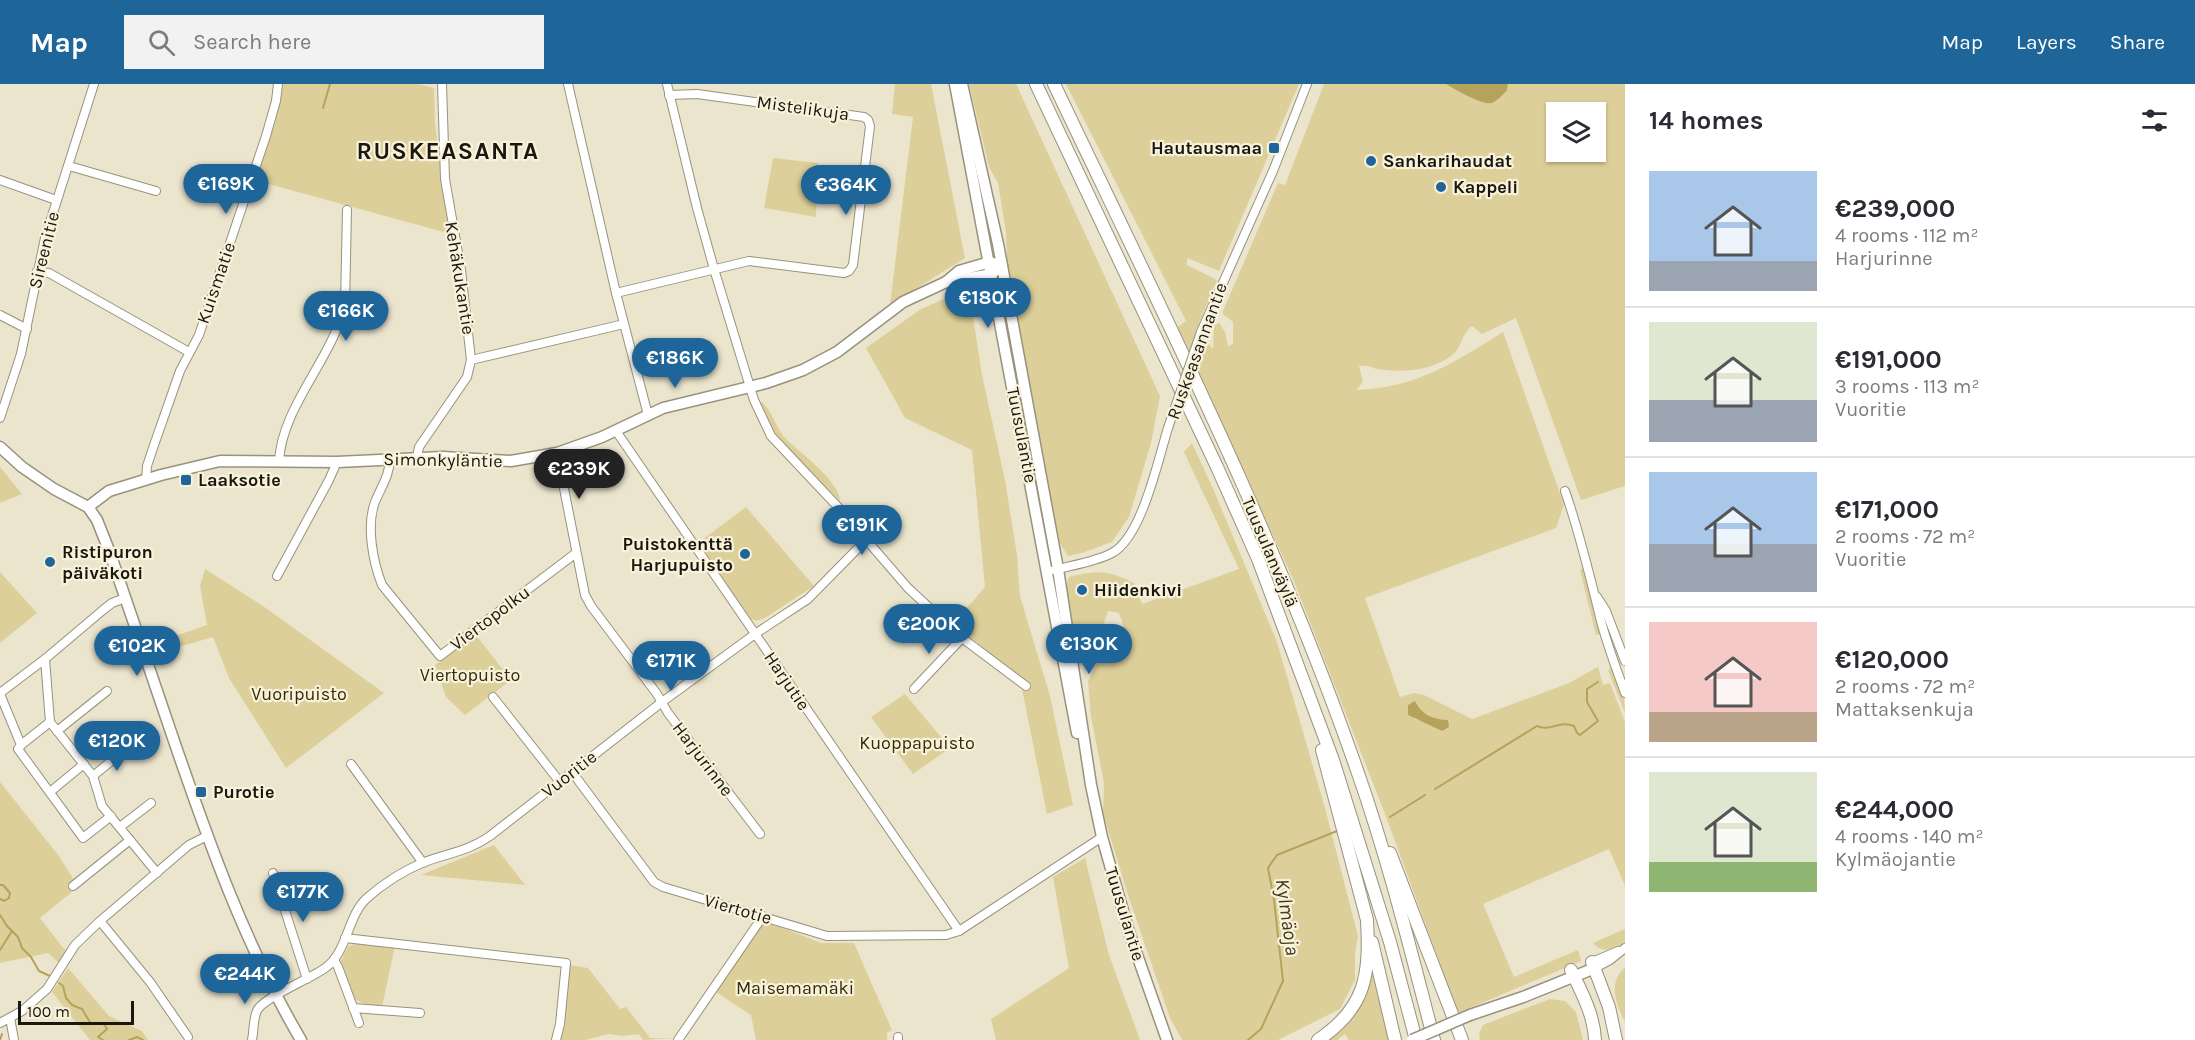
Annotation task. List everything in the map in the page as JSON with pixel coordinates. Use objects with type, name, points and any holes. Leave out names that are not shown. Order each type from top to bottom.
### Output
[{"type":"highway","name":"Tuusulanväylä","points":[[1036,84],[1217,467],[1258,559],[1363,853],[1390,942],[1414,1040]]},
{"type":"highway","name":"Tuusulanväylä","points":[[1054,84],[1232,461],[1319,669],[1359,776],[1407,936],[1434,1040]]},
{"type":"highway","points":[[1302,677],[1367,920],[1395,1040]]},
{"type":"highway","points":[[1359,776],[1462,1040]]},
{"type":"highway","points":[[1318,1040],[1344,1020],[1359,997],[1367,970],[1369,947],[1367,920]]},
{"type":"highway","points":[[1593,965],[1609,1007],[1616,1040]]},
{"type":"highway","points":[[1573,973],[1588,1008],[1595,1040]]},
{"type":"main road","name":"Tuusulantie","points":[[955,84],[1053,570]]},
{"type":"main road","name":"Tuusulantie","points":[[962,84],[981,160],[1002,266],[1053,570],[1079,743],[1102,837],[1129,932],[1167,1040]]},
{"type":"main road","points":[[991,268],[1002,266]]},
{"type":"main road","name":"Simonkyläntie","points":[[88,507],[109,491],[220,461],[337,462],[450,457],[511,461],[557,453],[680,403],[787,376],[820,362],[856,339],[903,302],[946,282],[959,272],[991,268]]},
{"type":"main road","points":[[0,447],[22,467],[54,489],[88,507],[97,520],[207,836],[237,912],[276,996],[301,1040]]},
{"type":"main road","points":[[1414,1040],[1520,991],[1593,965]]},
{"type":"street","name":"Sireenitie","points":[[0,417],[21,354],[37,271],[56,200],[94,84]]},
{"type":"street","name":"Kuismatie","points":[[146,480],[147,466],[153,448],[180,371],[199,335],[266,136],[278,84]]},
{"type":"street","name":"Kehäkukantie","points":[[417,457],[422,443],[466,377],[471,360],[460,260],[445,178],[442,84]]},
{"type":"street","points":[[568,84],[616,293],[648,415]]},
{"type":"street","points":[[667,84],[714,269],[749,387],[771,436],[838,507],[908,588],[962,638],[1026,686]]},
{"type":"street","name":"Ruskeasannantie","points":[[1053,570],[1112,553],[1130,537],[1140,515],[1202,332],[1273,171],[1307,84]]},
{"type":"street","name":"Mistelikuja","points":[[616,293],[749,261],[844,273],[849,271],[853,265],[870,126],[868,120],[864,117],[698,94],[669,95]]},
{"type":"street","points":[[69,166],[156,191]]},
{"type":"street","points":[[0,180],[56,200]]},
{"type":"street","points":[[279,461],[283,438],[299,401],[334,337],[345,305],[347,210]]},
{"type":"street","points":[[37,271],[49,273],[189,352]]},
{"type":"street","points":[[0,315],[27,329]]},
{"type":"street","points":[[471,360],[624,324]]},
{"type":"street","name":"Harjutie","points":[[615,431],[959,931]]},
{"type":"street","name":"Harjurinne","points":[[557,453],[585,595],[759,834]]},
{"type":"street","name":"Viertopolku","points":[[390,458],[389,471],[374,504],[371,526],[378,573],[382,585],[440,656],[576,553]]},
{"type":"street","points":[[278,576],[330,480],[337,462]]},
{"type":"street","points":[[1565,491],[1576,522],[1599,613],[1625,693]]},
{"type":"street","name":"Vuoritie","points":[[252,1040],[257,1011],[266,1002],[307,979],[334,960],[356,912],[365,900],[409,869],[423,862],[474,846],[662,702],[755,634],[808,599],[866,540]]},
{"type":"street","points":[[1596,596],[1606,611],[1625,661]]},
{"type":"street","points":[[21,745],[0,694],[102,610],[125,598]]},
{"type":"street","points":[[914,689],[962,638]]},
{"type":"street","points":[[45,658],[50,722],[93,776],[102,806],[156,873]]},
{"type":"street","points":[[57,731],[107,691]]},
{"type":"street","points":[[493,697],[560,782]]},
{"type":"street","points":[[50,722],[18,749],[83,838],[111,816]]},
{"type":"street","points":[[93,776],[126,749]]},
{"type":"street","points":[[50,792],[84,764]]},
{"type":"street","points":[[351,764],[423,862]]},
{"type":"street","name":"Viertotie","points":[[572,772],[654,882],[663,887],[827,936],[946,935],[959,931]]},
{"type":"street","points":[[120,827],[151,802]]},
{"type":"street","points":[[0,1023],[22,1011],[47,989],[75,945],[100,921],[189,845],[207,836]]},
{"type":"street","points":[[959,931],[1102,837]]},
{"type":"street","points":[[73,886],[130,840]]},
{"type":"street","points":[[273,873],[307,979]]},
{"type":"street","points":[[678,1040],[763,916]]},
{"type":"street","points":[[100,921],[150,982],[188,1037]]},
{"type":"street","points":[[345,938],[566,963],[560,1024],[556,1040]]},
{"type":"street","points":[[1593,965],[1610,960],[1625,948]]},
{"type":"street","points":[[334,960],[359,1023]]},
{"type":"street","points":[[353,1008],[420,1013]]},
{"type":"street","points":[[10,1018],[14,1040]]},
{"type":"green space","points":[[283,84],[418,84],[434,88],[435,125],[451,234],[254,180],[277,116]]},
{"type":"green space","points":[[895,84],[931,84],[965,258],[890,305],[913,117],[892,114]]},
{"type":"green space","points":[[969,84],[1016,84],[1160,396],[1151,443],[1129,517],[1112,542],[1068,556],[1058,540],[1007,262],[1006,233],[998,183],[989,167]]},
{"type":"green space","points":[[1066,84],[1299,84],[1219,271],[1187,258],[1187,265],[1217,280],[1196,331],[1213,349],[1214,326],[1219,323],[1225,332],[1228,346],[1233,344],[1233,322],[1223,314],[1223,311],[1278,183],[1285,185],[1324,84],[1446,84],[1482,102],[1492,103],[1502,96],[1508,84],[1625,84],[1625,486],[1581,500],[1516,318],[1482,334],[1472,326],[1455,353],[1425,368],[1396,371],[1359,366],[1363,382],[1356,390],[1397,384],[1434,372],[1503,332],[1564,505],[1556,528],[1365,598],[1400,697],[1414,693],[1424,695],[1472,719],[1569,683],[1598,667],[1603,685],[1610,683],[1625,722],[1625,886],[1609,849],[1483,904],[1514,977],[1578,950],[1581,961],[1458,1013],[1385,814],[1293,579],[1178,327],[1186,321]],"holes":[[[1415,701],[1436,720],[1442,731],[1414,719]]]},
{"type":"green space","points":[[773,158],[818,163],[816,217],[764,208]]},
{"type":"green space","points":[[958,293],[970,297],[982,375],[1005,480],[1017,555],[1020,596],[1050,696],[1073,805],[1047,814],[1020,679],[954,623],[985,587],[972,450],[905,418],[866,348],[921,309]]},
{"type":"green space","points":[[762,402],[784,437],[834,485],[840,501],[781,442],[759,403]]},
{"type":"green space","points":[[1192,443],[1277,642],[1325,808],[1358,936],[1355,953],[1355,980],[1340,1009],[1278,1040],[1182,1040],[1170,1018],[1103,813],[1104,783],[1091,717],[1088,681],[1097,664],[1114,648],[1124,627],[1119,613],[1108,611],[1095,649],[1088,655],[1078,646],[1064,593],[1069,577],[1102,572],[1134,583],[1142,604],[1239,569],[1184,452]]},
{"type":"green space","points":[[0,467],[22,494],[0,503]]},
{"type":"green space","points":[[746,507],[814,586],[765,618],[756,621],[751,619],[698,543]]},
{"type":"green space","points":[[1583,567],[1602,634],[1596,635],[1580,570]]},
{"type":"green space","name":"Vuoripuisto","points":[[205,569],[263,606],[384,693],[286,768],[229,678],[213,637],[158,653],[158,642],[207,625],[200,586]]},
{"type":"green space","points":[[0,572],[37,613],[0,643]]},
{"type":"green space","name":"Viertopuisto","points":[[475,634],[511,680],[465,715],[446,697],[435,665]]},
{"type":"green space","points":[[1611,668],[1621,690],[1625,713],[1608,670]]},
{"type":"green space","name":"Kuoppapuisto","points":[[905,694],[950,748],[913,774],[871,717]]},
{"type":"green space","points":[[0,782],[59,856],[78,887],[40,918],[63,948],[68,951],[60,964],[48,953],[0,963]]},
{"type":"green space","points":[[494,845],[525,885],[421,875]]},
{"type":"green space","points":[[1085,858],[1109,955],[1140,1040],[996,1040],[991,1019],[1069,968],[1053,877]]},
{"type":"green space","name":"Maisemamäki","points":[[765,921],[821,943],[854,943],[892,1030],[887,1033],[887,1040],[756,1040],[751,1015],[716,992]]},
{"type":"green space","points":[[1625,929],[1625,943],[1604,950],[1593,943]]},
{"type":"green space","points":[[358,942],[395,946],[382,1007],[367,1006],[355,999],[341,961],[348,947]]},
{"type":"green space","points":[[1372,962],[1392,1040],[1349,1040],[1345,1034],[1337,1040],[1327,1040]]},
{"type":"green space","points":[[569,965],[588,968],[620,1009],[626,1007],[650,1038],[674,1038],[643,1040],[639,1034],[623,1036],[609,1034],[585,1040],[560,1040],[564,1026]]},
{"type":"green space","points":[[1625,967],[1625,1022],[1616,1000],[1615,986],[1616,980]]},
{"type":"green space","points":[[68,968],[109,1016],[142,1031],[148,1040],[90,1040],[52,992]]},
{"type":"green space","points":[[1550,999],[1565,1001],[1576,1012],[1583,1040],[1480,1040],[1479,1034],[1483,1025]]},
{"type":"shaded area","points":[[1446,84],[1508,84],[1502,96],[1488,103]]},
{"type":"shaded area","points":[[1415,701],[1428,715],[1448,720],[1449,727],[1442,731],[1408,715],[1408,705]]},
{"type":"waterway","points":[[323,108],[330,84]]},
{"type":"waterway","name":"Kylmäoja","points":[[1435,789],[1537,726],[1546,728],[1560,725],[1574,726],[1580,735],[1598,721],[1587,702],[1587,689],[1598,682]]},
{"type":"waterway","name":"Kylmäoja","points":[[1390,817],[1425,795]]},
{"type":"waterway","name":"Kylmäoja","points":[[1248,1040],[1261,1029],[1283,981],[1268,868],[1277,855],[1337,831]]},
{"type":"waterway","name":"Kylmäoja","points":[[0,885],[3,885],[10,893],[9,898],[4,901],[0,899]]},
{"type":"waterway","name":"Kylmäoja","points":[[0,915],[18,937],[22,948],[31,957],[39,971],[50,976]]},
{"type":"waterway","points":[[0,950],[12,931]]},
{"type":"waterway","name":"Kylmäoja","points":[[59,983],[63,986],[66,998],[72,1005],[82,1009],[91,1024],[104,1024],[107,1029],[98,1037],[103,1040]]},
{"type":"waterway","points":[[0,1040],[2,1034]]},
{"type":"waterway","name":"Kylmäoja","points":[[129,1040],[137,1037],[143,1040]]},
{"type":"place","name":"Hautausmaa","points":[[1274,148]]},
{"type":"place","name":"Sankarihaudat","points":[[1371,161]]},
{"type":"place","name":"Kappeli","points":[[1441,187]]},
{"type":"place","name":"Laaksotie","points":[[186,480]]},
{"type":"place","name":"Puistokenttä Harjupuisto","points":[[745,554]]},
{"type":"place","name":"Ristipuron päiväkoti","points":[[50,562]]},
{"type":"place","name":"Hiidenkivi","points":[[1082,590]]},
{"type":"place","name":"Purotie","points":[[201,792]]},
{"type":"district","name":"RUSKEASANTA","points":[[448,151]]}]
